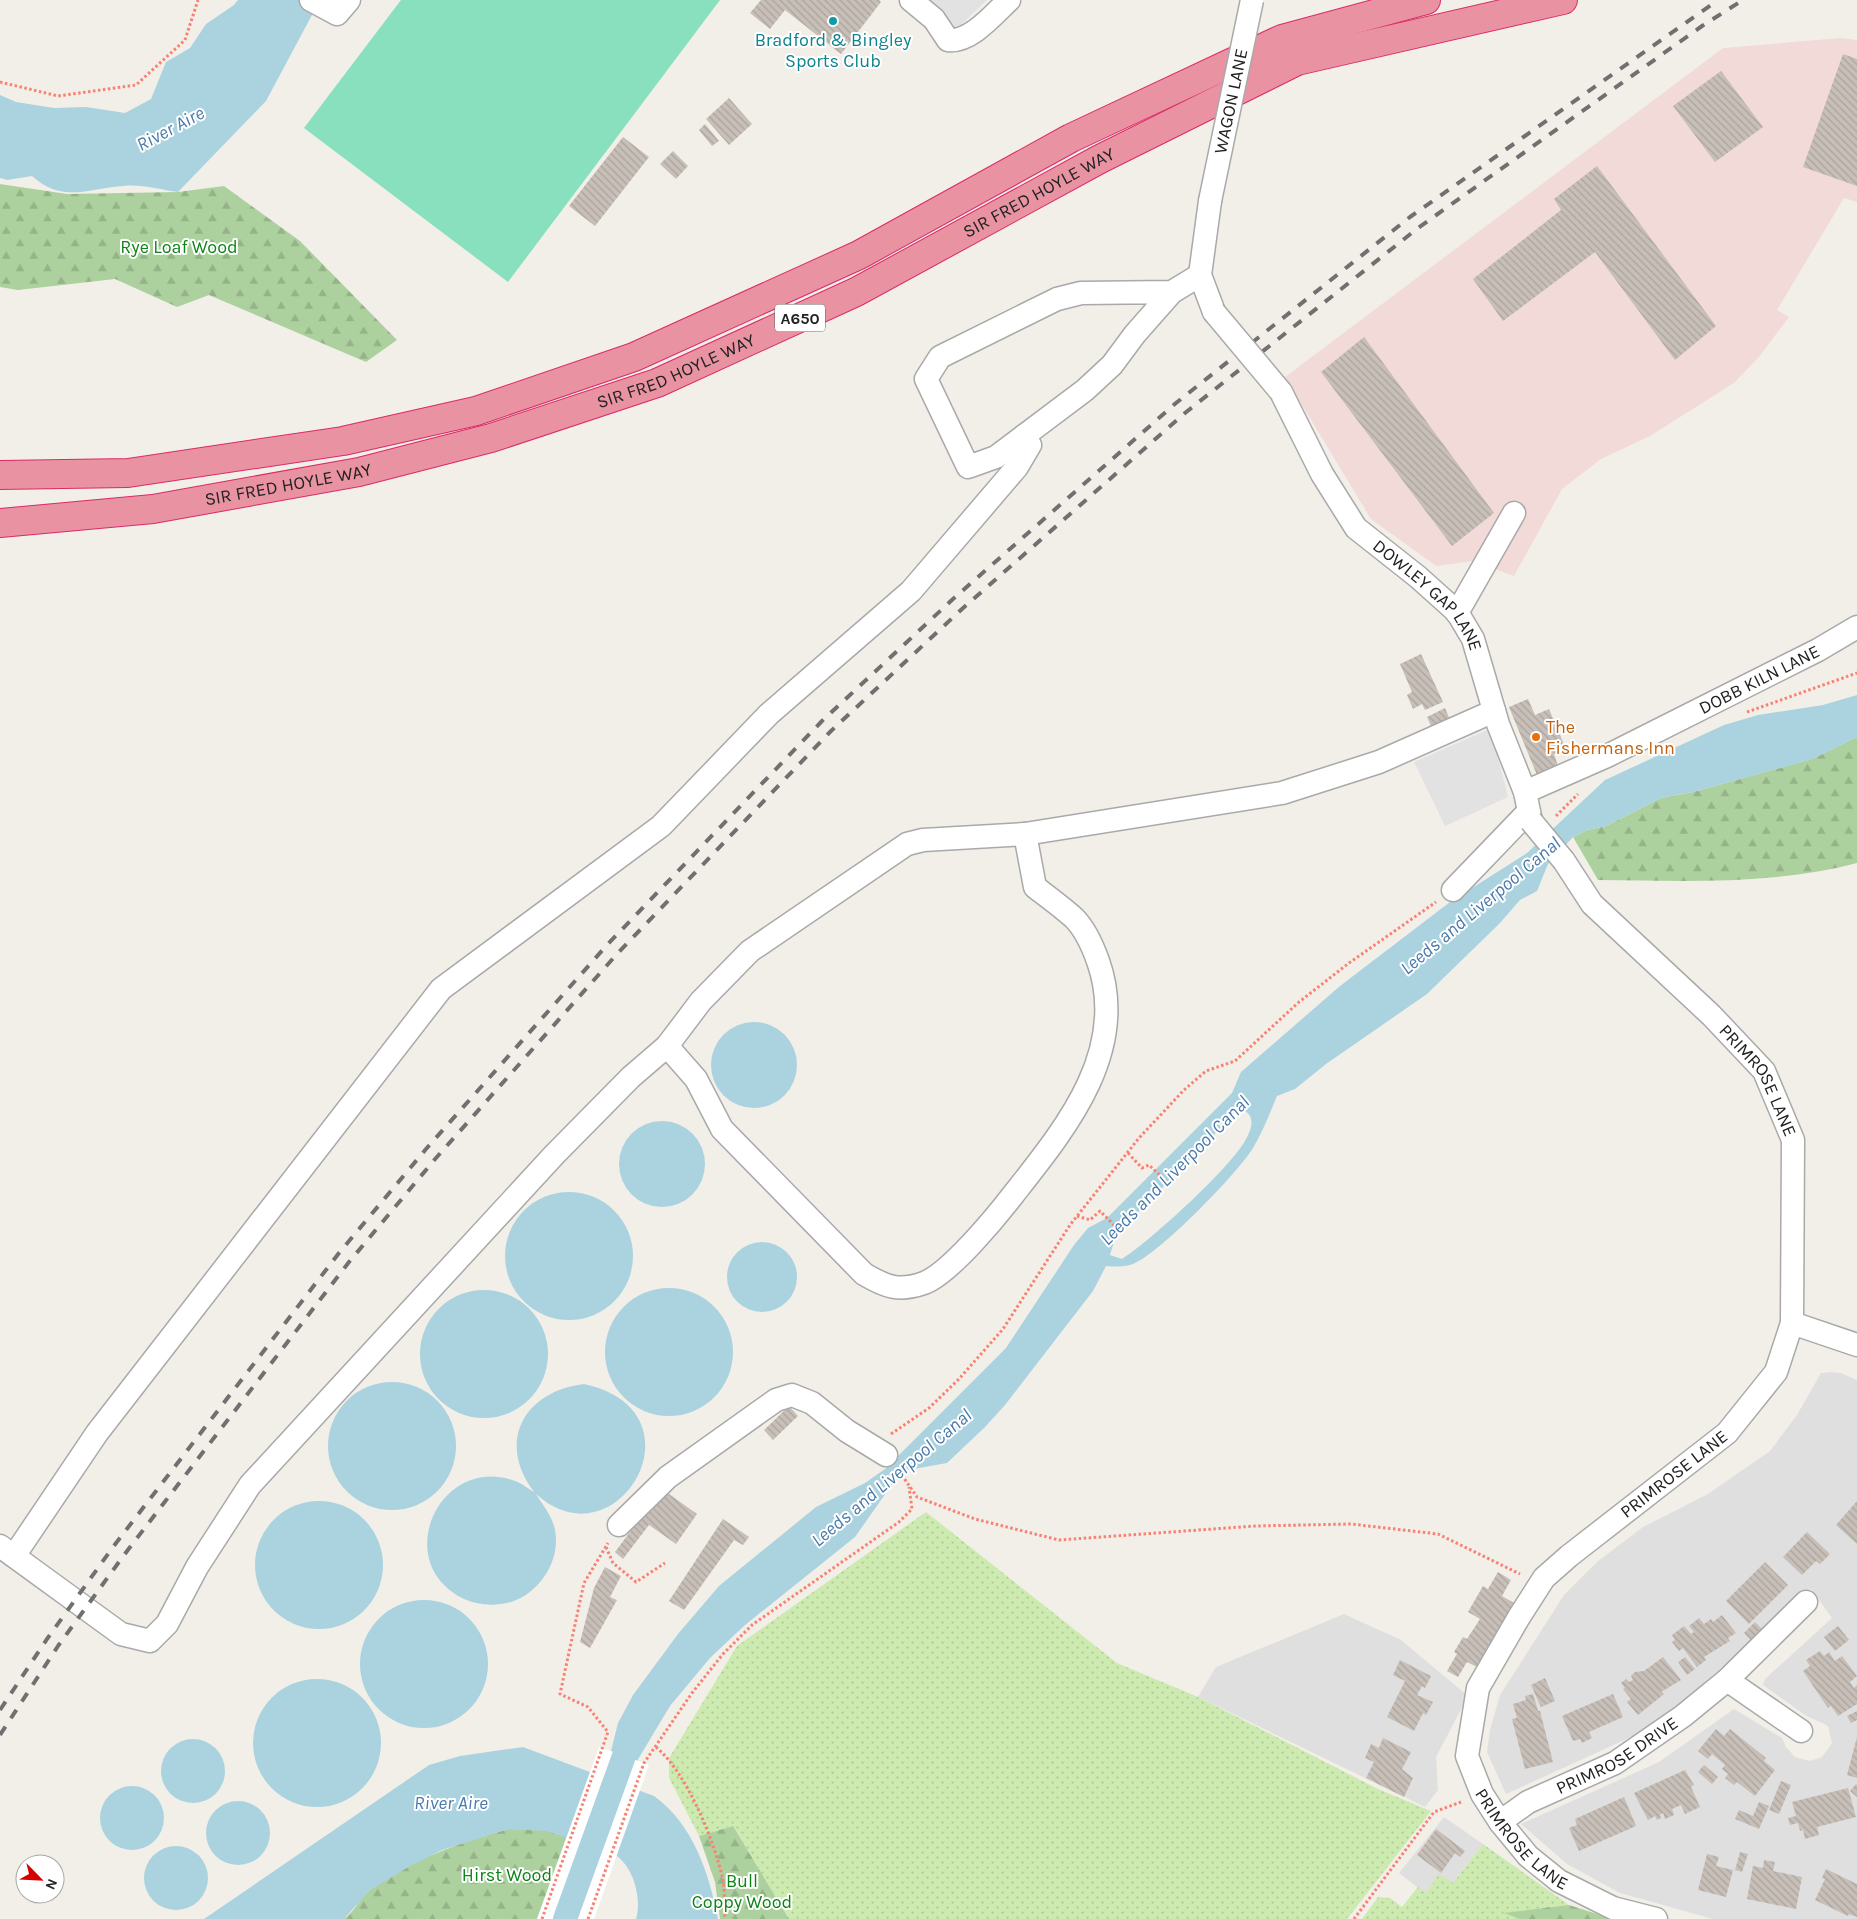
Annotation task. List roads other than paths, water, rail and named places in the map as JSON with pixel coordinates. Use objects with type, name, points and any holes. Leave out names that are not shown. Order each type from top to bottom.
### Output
[{"type":"highway","name":"SIR FRED HOYLE WAY","points":[[0,476],[128,473],[343,441],[476,411],[634,357],[859,256],[1071,138],[1282,39],[1426,0]]},
{"type":"highway","name":"SIR FRED HOYLE WAY","points":[[0,523],[153,509],[359,472],[491,438],[657,382],[856,292],[1100,158],[1298,62],[1563,0]]},
{"type":"street","points":[[311,0],[343,7]]},
{"type":"street","points":[[911,0],[934,19],[948,40],[954,41],[971,33],[1009,0]]},
{"type":"street","name":"WAGON LANE","points":[[1200,275],[1210,201],[1252,0]]},
{"type":"street","points":[[1172,292],[1081,293],[1057,299],[940,357],[926,379],[968,467],[996,457],[1086,390],[1112,365],[1135,334],[1172,292],[1200,275]]},
{"type":"street","name":"DOWLEY GAP LANE","points":[[1200,275],[1214,312],[1282,392],[1322,474],[1356,528],[1418,577],[1457,613],[1473,639],[1494,711],[1534,811]]},
{"type":"street","points":[[1024,436],[1030,445],[1017,467],[910,590],[770,714],[661,826],[441,989],[7,1551],[121,1634],[150,1641],[167,1624],[197,1567],[250,1486],[555,1154],[631,1077],[666,1046],[700,1001],[750,951],[907,844],[923,840],[1025,834],[1282,794],[1379,762],[1494,711]]},
{"type":"street","points":[[1457,613],[1514,512]]},
{"type":"street","name":"DOBB KILN LANE","points":[[1534,811],[1624,747],[1818,650],[1857,627]]},
{"type":"street","points":[[1453,890],[1534,811]]},
{"type":"street","name":"PRIMROSE LANE","points":[[1534,811],[1592,904],[1711,1015],[1764,1071],[1793,1140],[1792,1323],[1776,1372],[1727,1433],[1569,1556],[1544,1578],[1478,1688],[1467,1756],[1482,1794],[1500,1822],[1528,1856],[1559,1881],[1613,1908],[1656,1919]]},
{"type":"street","points":[[666,1046],[696,1079],[722,1129],[864,1274],[884,1286],[900,1288],[926,1283],[940,1274],[989,1225],[1039,1161],[1078,1107],[1099,1058],[1107,1010],[1102,974],[1093,948],[1075,919],[1035,887],[1025,834]]},
{"type":"street","points":[[1792,1323],[1857,1344]]},
{"type":"street","points":[[619,1525],[668,1477],[776,1400],[792,1395],[812,1403],[847,1431],[886,1455]]},
{"type":"street","name":"PRIMROSE DRIVE","points":[[1500,1822],[1528,1802],[1615,1763],[1683,1716],[1727,1680],[1806,1602]]},
{"type":"street","points":[[1727,1680],[1801,1731]]},
{"type":"water","name":"River Aire","points":[[238,0],[320,0],[266,101],[178,192],[144,186],[131,186],[65,192],[43,185],[32,176],[7,180],[0,178],[0,95],[16,102],[54,108],[86,107],[125,113],[151,99],[166,62],[190,48],[206,24],[234,5]]},
{"type":"water","points":[[1857,695],[1857,737],[1813,759],[1693,792],[1661,798],[1606,826],[1587,830],[1573,837],[1548,864],[1537,891],[1520,900],[1500,923],[1427,994],[1326,1064],[1295,1089],[1277,1096],[1263,1129],[1245,1160],[1197,1212],[1145,1257],[1130,1265],[1106,1266],[1093,1291],[1005,1405],[985,1427],[947,1463],[908,1470],[893,1483],[855,1537],[745,1625],[710,1658],[670,1706],[637,1761],[611,1751],[618,1723],[633,1695],[678,1634],[719,1586],[816,1507],[865,1483],[885,1469],[1006,1348],[1074,1245],[1088,1228],[1107,1218],[1232,1093],[1241,1072],[1340,986],[1450,902],[1527,853],[1605,780],[1724,725],[1758,715],[1823,705]],"holes":[[[1239,1109],[1244,1110],[1250,1115],[1250,1131],[1241,1148],[1227,1164],[1171,1220],[1135,1250],[1122,1259],[1110,1255],[1116,1235]]]},
{"type":"water","points":[[754,1022],[770,1025],[778,1029],[790,1041],[794,1049],[797,1065],[794,1081],[790,1089],[778,1101],[770,1105],[754,1108],[738,1105],[730,1101],[718,1089],[714,1081],[711,1065],[714,1049],[718,1041],[730,1029],[738,1025]]},
{"type":"water","points":[[662,1121],[678,1124],[686,1128],[698,1140],[702,1148],[705,1164],[702,1180],[698,1188],[686,1200],[678,1204],[662,1207],[646,1204],[638,1200],[626,1188],[622,1180],[619,1164],[622,1148],[626,1140],[638,1128],[646,1124]]},
{"type":"water","points":[[569,1192],[594,1197],[614,1211],[628,1231],[633,1256],[628,1281],[614,1301],[594,1315],[569,1320],[544,1315],[524,1301],[510,1281],[505,1256],[510,1231],[524,1211],[544,1197]]},
{"type":"water","points":[[769,1242],[782,1248],[791,1257],[795,1263],[797,1277],[795,1291],[787,1302],[776,1310],[755,1312],[748,1310],[737,1302],[729,1291],[727,1270],[729,1263],[737,1252],[748,1244]]},
{"type":"water","points":[[669,1288],[693,1293],[705,1299],[714,1307],[722,1316],[728,1328],[733,1352],[728,1376],[722,1388],[714,1397],[705,1405],[693,1411],[669,1416],[645,1411],[633,1405],[624,1397],[616,1388],[610,1376],[605,1352],[610,1328],[616,1316],[624,1307],[633,1299],[645,1293]]},
{"type":"water","points":[[484,1290],[508,1295],[520,1301],[529,1309],[537,1318],[543,1330],[548,1354],[543,1378],[537,1390],[529,1399],[520,1407],[508,1413],[484,1418],[460,1413],[448,1407],[439,1399],[431,1390],[425,1378],[420,1354],[425,1330],[431,1318],[439,1309],[448,1301],[460,1295]]},
{"type":"water","points":[[392,1382],[417,1387],[437,1401],[451,1421],[456,1446],[451,1471],[437,1491],[417,1505],[392,1510],[367,1505],[347,1491],[333,1471],[328,1446],[333,1421],[347,1401],[367,1387]]},
{"type":"water","points":[[584,1384],[621,1400],[641,1423],[645,1450],[637,1477],[620,1499],[595,1512],[566,1512],[536,1494],[550,1515],[555,1530],[555,1553],[546,1574],[531,1591],[511,1602],[485,1604],[472,1602],[460,1597],[440,1580],[429,1559],[428,1536],[434,1515],[447,1496],[465,1482],[489,1477],[515,1481],[534,1492],[523,1473],[517,1455],[517,1438],[522,1422],[532,1408],[546,1397],[563,1389]]},
{"type":"water","points":[[319,1501],[343,1506],[355,1512],[364,1520],[372,1529],[378,1541],[383,1565],[378,1589],[372,1601],[364,1610],[355,1618],[343,1624],[319,1629],[295,1624],[283,1618],[274,1610],[266,1601],[260,1589],[255,1565],[260,1541],[266,1529],[274,1520],[283,1512],[295,1506]]},
{"type":"water","points":[[424,1600],[449,1605],[469,1619],[483,1639],[488,1664],[483,1689],[469,1709],[449,1723],[424,1728],[399,1723],[379,1709],[365,1689],[360,1664],[365,1639],[379,1619],[399,1605]]},
{"type":"water","points":[[317,1679],[341,1684],[353,1690],[362,1698],[370,1707],[376,1719],[381,1743],[376,1767],[370,1779],[362,1788],[353,1796],[341,1802],[317,1807],[293,1802],[281,1796],[272,1788],[264,1779],[258,1767],[253,1743],[258,1719],[264,1707],[272,1698],[281,1690],[293,1684]]},
{"type":"water","points":[[193,1739],[211,1744],[216,1748],[220,1753],[225,1771],[220,1789],[216,1794],[211,1798],[193,1803],[175,1798],[170,1794],[166,1789],[161,1771],[166,1753],[170,1748],[175,1744]]},
{"type":"water","name":"River Aire","points":[[523,1747],[654,1796],[668,1807],[689,1835],[697,1851],[710,1884],[718,1919],[636,1919],[638,1903],[635,1885],[628,1869],[617,1856],[547,1831],[508,1829],[442,1850],[410,1866],[369,1891],[344,1919],[204,1919],[429,1765],[460,1756]]},
{"type":"water","points":[[132,1786],[150,1791],[155,1795],[159,1800],[164,1818],[159,1836],[155,1841],[150,1845],[132,1850],[114,1845],[109,1841],[105,1836],[100,1818],[105,1800],[109,1795],[114,1791]]},
{"type":"water","points":[[238,1801],[256,1806],[261,1810],[265,1815],[270,1833],[265,1851],[261,1856],[256,1860],[238,1865],[220,1860],[215,1856],[211,1851],[206,1833],[211,1815],[215,1810],[220,1806]]},
{"type":"water","points":[[176,1846],[188,1849],[199,1855],[205,1866],[208,1878],[205,1890],[199,1901],[188,1907],[176,1910],[164,1907],[153,1901],[147,1890],[144,1878],[147,1866],[153,1855],[164,1849]]},
{"type":"waterway","name":"Leeds and Liverpool Canal","points":[[565,1919],[624,1756],[639,1727]]},
{"type":"railway","points":[[0,1710],[47,1639],[113,1547],[339,1253],[426,1149],[607,945],[822,721],[953,599],[1176,403],[1410,217],[1718,0]]},
{"type":"railway","points":[[0,1735],[58,1646],[124,1555],[349,1262],[436,1158],[617,954],[831,731],[962,609],[1185,413],[1418,228],[1702,26],[1743,0]]},
{"type":"place","name":"Bradford & Bingley Sports Club","points":[[833,21]]},
{"type":"place","name":"The Fishermans Inn","points":[[1536,737]]},
{"type":"park label","name":"Rye Loaf Wood","points":[[179,247]]},
{"type":"park label","name":"Hirst Wood","points":[[507,1875]]},
{"type":"park label","name":"Bull Coppy Wood","points":[[742,1891]]}]
